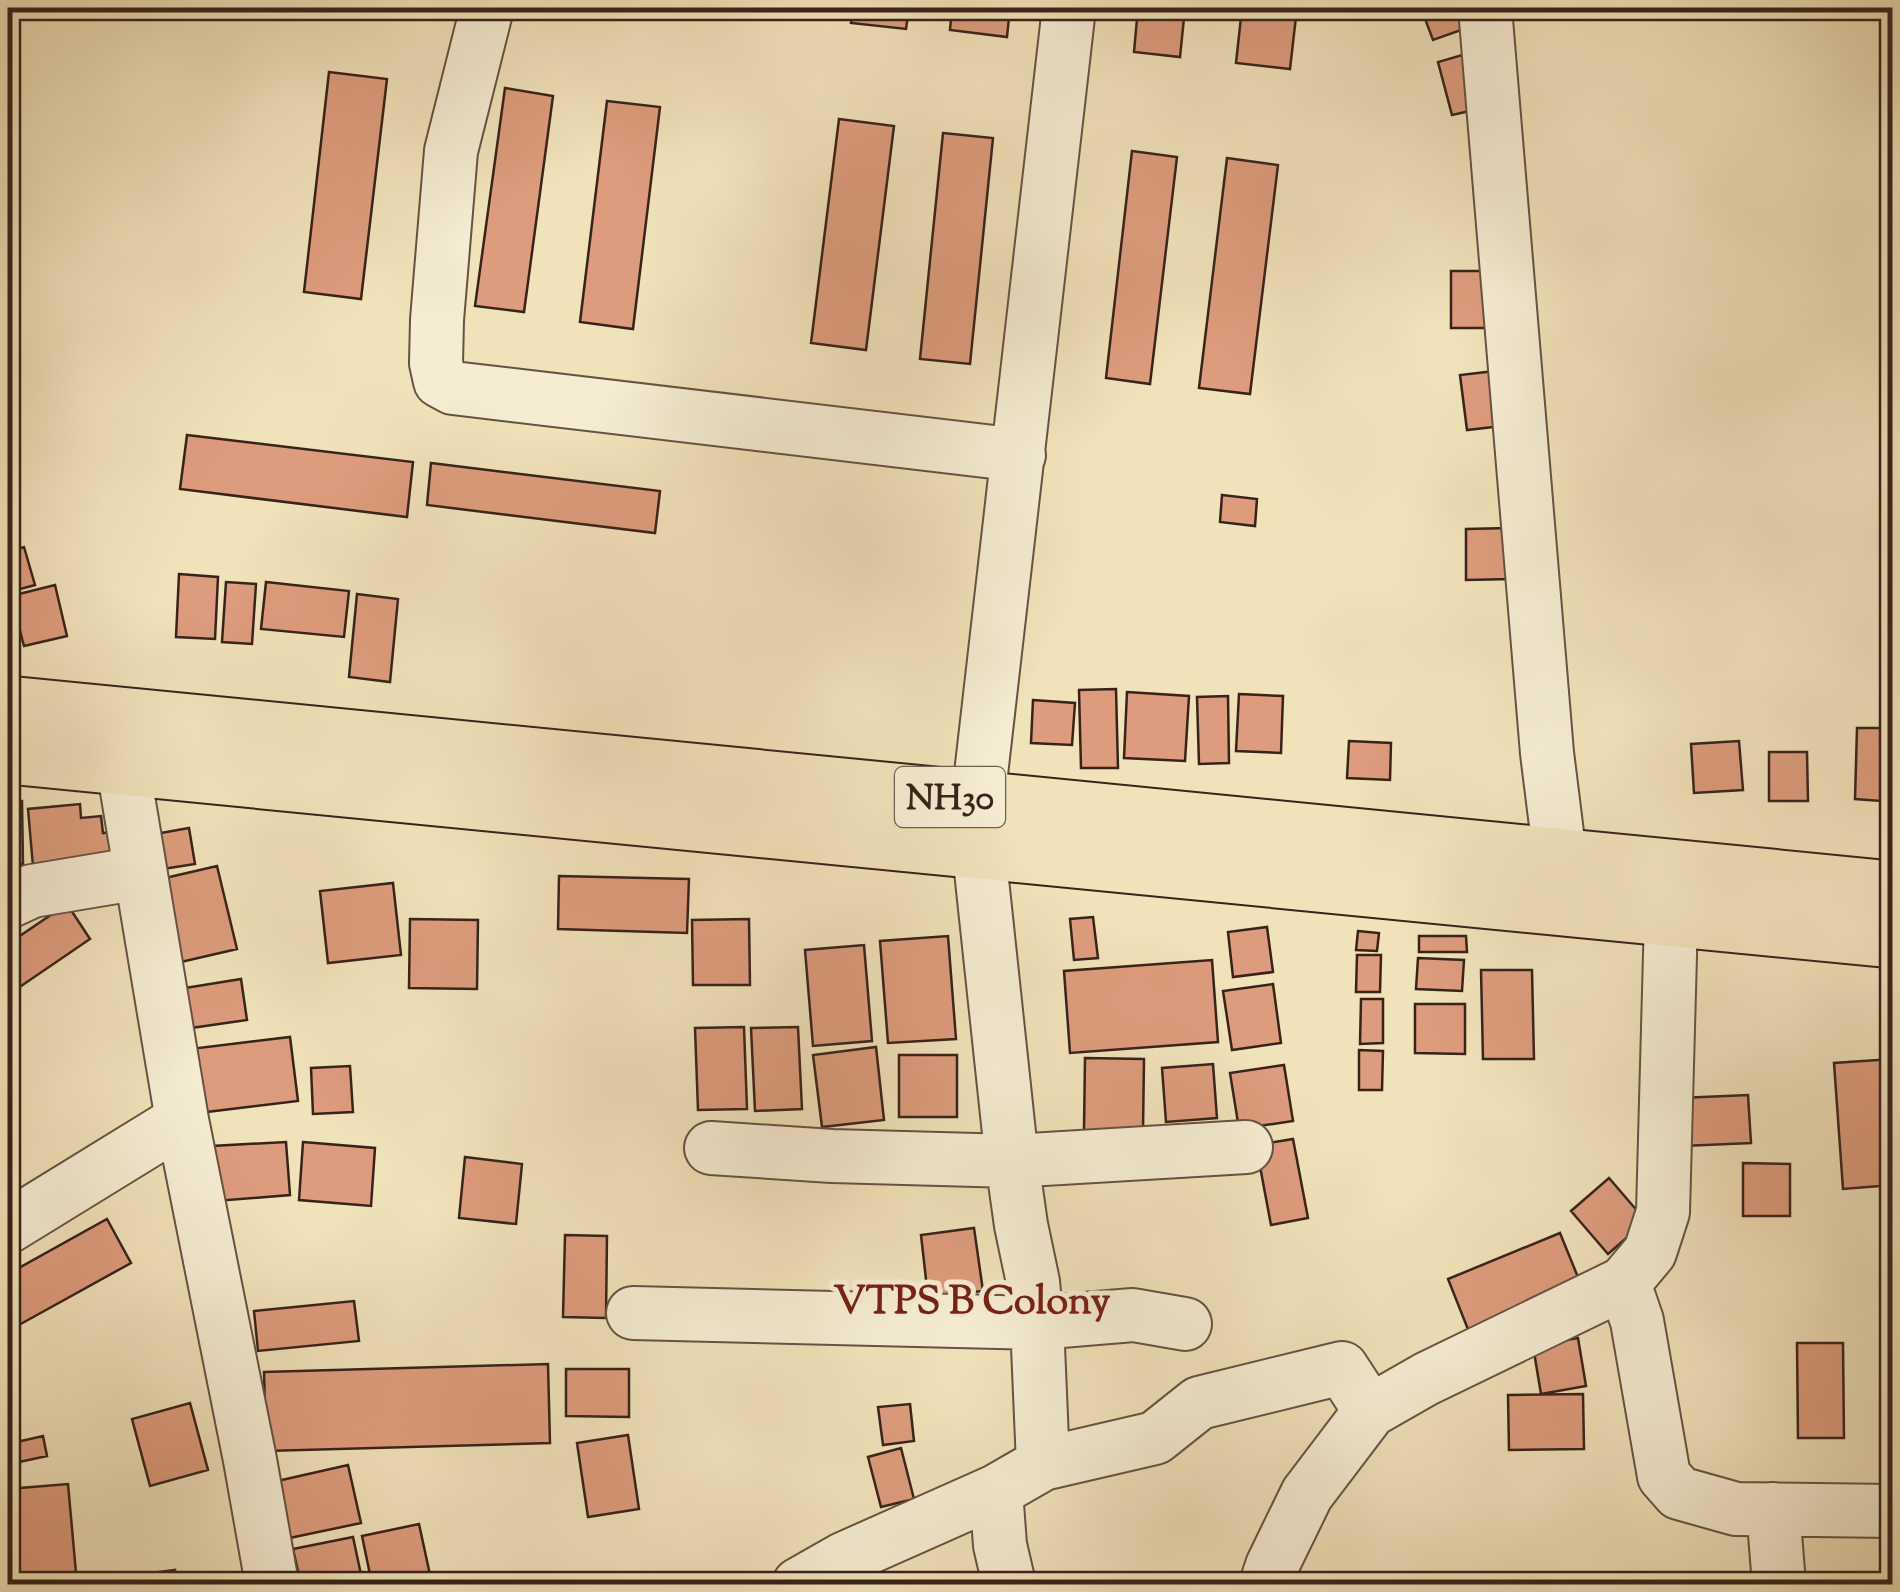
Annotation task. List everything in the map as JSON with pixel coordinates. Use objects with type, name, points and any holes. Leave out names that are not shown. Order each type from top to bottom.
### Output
[{"type":"highway","name":"NH30","points":[[8,704],[1671,918],[1892,940]]},
{"type":"highway","name":"NH30","points":[[8,756],[978,826],[1560,857],[1892,889]]},
{"type":"street","points":[[487,8],[451,151],[436,320],[440,382],[472,391],[1018,455]]},
{"type":"street","points":[[1043,1464],[1038,1323],[1012,1161],[978,826],[1069,8]]},
{"type":"street","points":[[1485,8],[1546,753],[1560,857]]},
{"type":"street","points":[[123,767],[182,1120],[272,1584]]},
{"type":"street","points":[[8,902],[32,891],[140,873]]},
{"type":"street","points":[[1266,1584],[1307,1494],[1370,1411],[1426,1379],[1624,1283],[1650,1252],[1663,1212],[1671,918]]},
{"type":"street","points":[[8,1227],[182,1120]]},
{"type":"street","points":[[711,1148],[1012,1161],[1246,1147]]},
{"type":"street","points":[[1624,1283],[1637,1321],[1664,1476],[1680,1493],[1736,1509],[1892,1511]]},
{"type":"street","points":[[633,1312],[1038,1323],[1133,1315],[1185,1324]]},
{"type":"street","points":[[800,1584],[844,1558],[996,1491],[1043,1464],[1156,1438],[1199,1403],[1342,1368],[1370,1411]]},
{"type":"street","points":[[996,1491],[1000,1545],[1009,1584]]},
{"type":"street","points":[[1773,1509],[1779,1584]]},
{"type":"building","points":[[853,8],[909,8],[906,29],[851,23]]},
{"type":"building","points":[[952,8],[1010,8],[1007,37],[950,30]]},
{"type":"building","points":[[1138,8],[1185,8],[1180,57],[1134,52]]},
{"type":"building","points":[[1242,8],[1297,8],[1290,69],[1236,63]]},
{"type":"building","points":[[1421,8],[1472,8],[1478,24],[1433,40]]},
{"type":"building","points":[[1469,53],[1483,108],[1452,115],[1438,62]]},
{"type":"building","points":[[329,72],[387,79],[361,299],[304,292]]},
{"type":"building","points":[[505,88],[553,96],[524,312],[475,306]]},
{"type":"building","points":[[607,101],[660,107],[633,329],[580,322]]},
{"type":"building","points":[[839,119],[894,126],[866,350],[811,343]]},
{"type":"building","points":[[943,133],[993,138],[970,364],[920,359]]},
{"type":"building","points":[[1132,151],[1177,157],[1150,384],[1106,378]]},
{"type":"building","points":[[1227,158],[1278,165],[1250,394],[1199,388]]},
{"type":"building","points":[[1451,271],[1495,271],[1496,328],[1451,328]]},
{"type":"building","points":[[1504,370],[1511,425],[1467,430],[1460,375]]},
{"type":"building","points":[[187,435],[413,462],[407,517],[180,489]]},
{"type":"building","points":[[431,463],[660,491],[655,533],[427,505]]},
{"type":"building","points":[[1222,495],[1257,499],[1255,526],[1220,522]]},
{"type":"building","points":[[1509,528],[1511,579],[1466,580],[1466,529]]},
{"type":"building","points":[[24,547],[35,585],[9,592],[8,552]]},
{"type":"building","points":[[179,574],[218,577],[215,639],[176,637]]},
{"type":"building","points":[[226,582],[256,584],[252,644],[222,642]]},
{"type":"building","points":[[266,582],[349,591],[344,637],[261,629]]},
{"type":"building","points":[[55,585],[67,636],[24,646],[11,596]]},
{"type":"building","points":[[357,594],[398,599],[390,682],[349,677]]},
{"type":"building","points":[[1116,689],[1118,768],[1081,768],[1079,690]]},
{"type":"building","points":[[1127,692],[1189,696],[1185,761],[1124,758]]},
{"type":"building","points":[[1239,694],[1283,696],[1281,753],[1236,751]]},
{"type":"building","points":[[1228,696],[1229,763],[1199,764],[1197,697]]},
{"type":"building","points":[[1033,700],[1075,703],[1072,745],[1031,743]]},
{"type":"building","points":[[1857,728],[1883,728],[1881,801],[1855,799]]},
{"type":"building","points":[[1349,741],[1391,743],[1390,780],[1347,778]]},
{"type":"building","points":[[1739,741],[1743,790],[1694,793],[1691,744]]},
{"type":"building","points":[[1769,752],[1807,752],[1808,801],[1769,801]]},
{"type":"building","points":[[22,801],[23,864],[8,864],[8,802]]},
{"type":"building","points":[[80,804],[81,818],[101,816],[103,833],[119,831],[123,870],[34,878],[28,809]]},
{"type":"building","points":[[189,828],[195,864],[150,871],[144,836]]},
{"type":"building","points":[[217,866],[237,949],[168,965],[148,882]]},
{"type":"building","points":[[559,876],[689,879],[687,933],[558,929]]},
{"type":"building","points":[[393,883],[401,955],[328,963],[320,891]]},
{"type":"building","points":[[67,904],[90,939],[8,995],[8,944]]},
{"type":"building","points":[[1093,917],[1098,958],[1074,960],[1070,919]]},
{"type":"building","points":[[410,919],[478,920],[477,989],[409,988]]},
{"type":"building","points":[[749,919],[750,985],[693,985],[692,920]]},
{"type":"building","points":[[1267,927],[1273,972],[1233,977],[1228,932]]},
{"type":"building","points":[[1358,931],[1379,933],[1377,951],[1356,950]]},
{"type":"building","points":[[948,936],[956,1039],[888,1043],[880,941]]},
{"type":"building","points":[[1419,936],[1466,936],[1467,952],[1419,952]]},
{"type":"building","points":[[864,945],[872,1041],[813,1046],[805,950]]},
{"type":"building","points":[[1357,955],[1381,955],[1380,992],[1356,992]]},
{"type":"building","points":[[1418,958],[1464,960],[1462,991],[1416,989]]},
{"type":"building","points":[[1212,960],[1218,1042],[1070,1053],[1064,971]]},
{"type":"building","points":[[1481,970],[1532,970],[1534,1059],[1483,1059]]},
{"type":"building","points":[[241,979],[247,1020],[191,1028],[185,988]]},
{"type":"building","points":[[1273,984],[1281,1043],[1232,1050],[1223,991]]},
{"type":"building","points":[[1361,999],[1383,999],[1383,1043],[1360,1044]]},
{"type":"building","points":[[1415,1004],[1465,1004],[1465,1054],[1415,1053]]},
{"type":"building","points":[[744,1027],[747,1109],[698,1110],[695,1028]]},
{"type":"building","points":[[798,1027],[802,1109],[755,1111],[751,1028]]},
{"type":"building","points":[[290,1037],[298,1101],[198,1113],[190,1049]]},
{"type":"building","points":[[876,1047],[884,1120],[822,1127],[813,1055]]},
{"type":"building","points":[[1359,1050],[1383,1051],[1382,1090],[1359,1090]]},
{"type":"building","points":[[899,1055],[957,1055],[957,1117],[899,1117]]},
{"type":"building","points":[[1085,1058],[1144,1059],[1143,1131],[1084,1130]]},
{"type":"building","points":[[1892,1059],[1892,1185],[1843,1189],[1834,1063]]},
{"type":"building","points":[[1213,1064],[1217,1118],[1166,1122],[1162,1068]]},
{"type":"building","points":[[1284,1065],[1293,1121],[1239,1129],[1230,1073]]},
{"type":"building","points":[[350,1066],[353,1112],[313,1114],[311,1068]]},
{"type":"building","points":[[1748,1095],[1751,1143],[1683,1146],[1680,1098]]},
{"type":"building","points":[[1293,1139],[1308,1218],[1271,1225],[1256,1145]]},
{"type":"building","points":[[286,1142],[290,1195],[216,1201],[212,1146]]},
{"type":"building","points":[[303,1142],[375,1148],[371,1206],[299,1200]]},
{"type":"building","points":[[465,1157],[522,1164],[516,1224],[459,1218]]},
{"type":"building","points":[[1743,1163],[1790,1164],[1790,1216],[1743,1216]]},
{"type":"building","points":[[1609,1178],[1646,1221],[1608,1254],[1571,1211]]},
{"type":"building","points":[[107,1219],[131,1263],[8,1331],[8,1274]]},
{"type":"building","points":[[974,1228],[983,1291],[928,1297],[921,1235]]},
{"type":"building","points":[[1560,1233],[1584,1292],[1471,1337],[1448,1279]]},
{"type":"building","points":[[565,1235],[607,1236],[606,1318],[563,1317]]},
{"type":"building","points":[[354,1301],[359,1341],[258,1351],[254,1311]]},
{"type":"building","points":[[1578,1338],[1586,1386],[1541,1394],[1533,1346]]},
{"type":"building","points":[[1797,1343],[1843,1343],[1844,1438],[1798,1438]]},
{"type":"building","points":[[548,1364],[550,1443],[266,1451],[264,1372]]},
{"type":"building","points":[[566,1369],[629,1369],[629,1417],[566,1416]]},
{"type":"building","points":[[1583,1394],[1584,1449],[1509,1450],[1508,1395]]},
{"type":"building","points":[[190,1403],[208,1470],[150,1486],[132,1419]]},
{"type":"building","points":[[910,1404],[914,1441],[883,1445],[878,1407]]},
{"type":"building","points":[[628,1435],[639,1509],[588,1517],[577,1443]]},
{"type":"building","points":[[43,1436],[47,1456],[10,1464],[8,1444]]},
{"type":"building","points":[[901,1448],[914,1499],[881,1507],[868,1457]]},
{"type":"building","points":[[348,1465],[361,1523],[285,1539],[273,1482]]},
{"type":"building","points":[[68,1484],[77,1584],[8,1584],[8,1489]]},
{"type":"building","points":[[419,1524],[432,1584],[372,1584],[362,1536]]},
{"type":"building","points":[[353,1537],[363,1584],[301,1584],[293,1549]]},
{"type":"building","points":[[175,1570],[177,1584],[91,1581]]},
{"type":"district","name":"VTPS B Colony","points":[[972,1299]]}]
